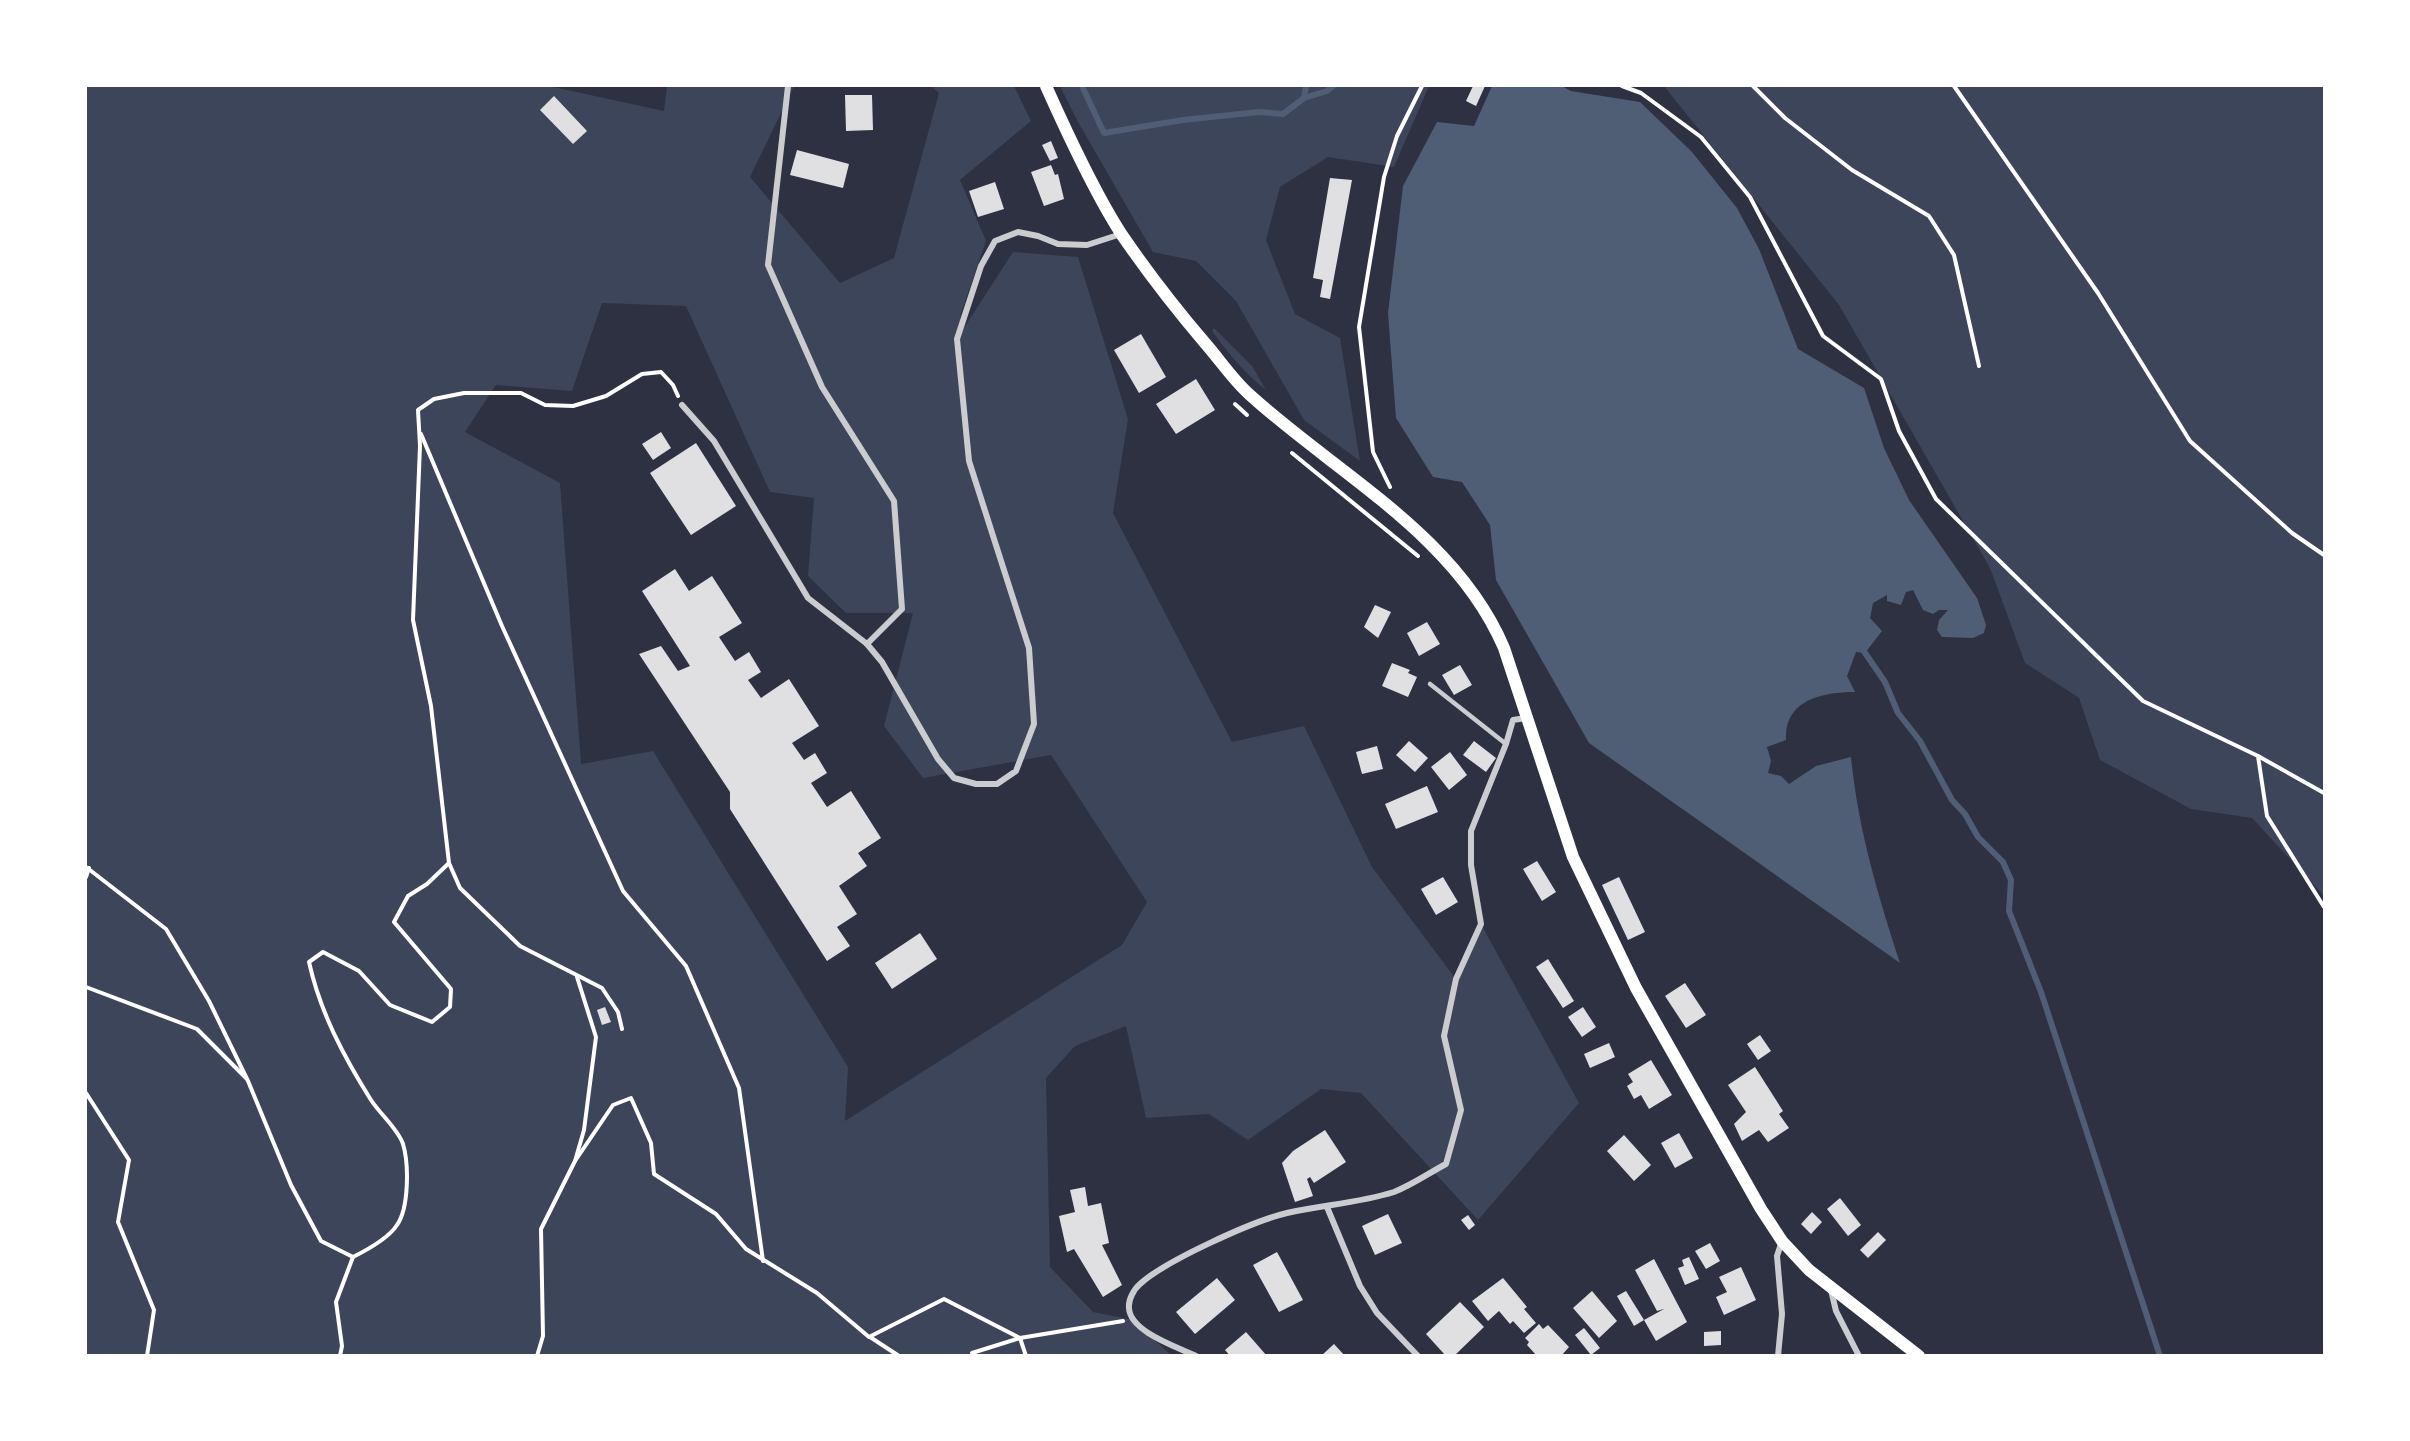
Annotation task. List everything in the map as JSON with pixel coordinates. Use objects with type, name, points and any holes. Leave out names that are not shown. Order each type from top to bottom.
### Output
[{"type":"main road","points":[[1046,86],[1064,127],[1121,234],[1176,308],[1248,394],[1409,524],[1472,588],[1492,618],[1504,648],[1573,857],[1631,978],[1782,1241],[1831,1290],[1919,1356]]},
{"type":"street","points":[[788,86],[768,265],[822,387],[894,501],[902,609],[867,644]]},
{"type":"street","points":[[682,405],[714,441],[808,597],[867,644],[882,662],[938,759],[954,778],[976,784],[997,784],[1016,771],[1034,724],[1029,648],[969,461],[957,339],[981,266],[995,241],[1018,232],[1038,236],[1058,244],[1087,245],[1121,234]]},
{"type":"street","points":[[1197,1356],[1150,1335],[1133,1320],[1128,1309],[1130,1297],[1140,1284],[1215,1241],[1286,1214],[1395,1191],[1446,1164],[1461,1110],[1444,1035],[1456,979],[1481,924],[1471,866],[1472,831],[1513,720],[1526,718]]},
{"type":"street","points":[[1327,1207],[1360,1286],[1377,1313],[1418,1356]]},
{"type":"street","points":[[1778,1356],[1782,1314],[1777,1256],[1782,1241]]},
{"type":"street","points":[[1831,1290],[1836,1311],[1859,1356]]},
{"type":"lane","points":[[1430,684],[1506,744]]},
{"type":"path","points":[[1394,493],[1373,452],[1359,327],[1384,177],[1397,136],[1422,86]]},
{"type":"path","points":[[1622,86],[1641,93],[1701,137],[1750,197],[1823,336],[1881,379],[1899,431],[1936,499],[2143,701],[2258,756],[2325,793]]},
{"type":"path","points":[[1753,86],[1785,118],[1852,170],[1929,216],[1954,255],[1979,366]]},
{"type":"path","points":[[1954,86],[2092,284],[2190,441],[2292,533],[2325,555]]},
{"type":"path","points":[[622,1029],[618,1012],[602,988],[520,946],[460,888],[449,863],[431,706],[413,620],[418,410],[434,399],[464,393],[521,393],[544,405],[573,406],[606,396],[642,374],[661,372],[673,385],[682,405]]},
{"type":"path","points":[[419,431],[502,626],[623,891],[686,966],[739,1088],[763,1261]]},
{"type":"path","points":[[2258,756],[2267,816],[2325,907]]},
{"type":"path","points":[[340,1356],[342,1346],[336,1302],[353,1257],[371,1248],[398,1225],[408,1192],[403,1143],[372,1101],[337,1042],[314,986],[309,962],[323,952],[359,971],[390,1005],[432,1022],[450,1007],[451,988],[394,922],[408,896],[427,884],[449,863]]},
{"type":"path","points":[[87,868],[166,929],[209,1000],[248,1081],[291,1185],[321,1241],[353,1257]]},
{"type":"path","points":[[86,877],[87,868]]},
{"type":"path","points":[[575,1161],[584,1130],[596,1038],[576,976]]},
{"type":"path","points":[[86,987],[197,1029],[248,1081]]},
{"type":"path","points":[[86,1093],[129,1160],[118,1222],[154,1310],[147,1356]]},
{"type":"path","points":[[537,1356],[543,1336],[541,1228],[575,1161],[613,1105],[631,1098],[651,1143],[654,1174],[716,1214],[746,1249],[817,1293],[869,1337],[899,1356]]},
{"type":"path","points":[[869,1337],[944,1299],[1020,1338],[1026,1356]]},
{"type":"path","points":[[972,1353],[1020,1338],[1133,1320]]},
{"type":"shaded area","points":[[86,86],[549,86],[664,111],[667,86],[794,86],[750,177],[840,283],[894,258],[939,93],[931,86],[1014,86],[1031,121],[960,180],[986,241],[961,313],[958,337],[1013,252],[1078,257],[1128,419],[1113,513],[1232,742],[1304,726],[1372,867],[1455,978],[1481,924],[1579,1103],[1478,1220],[1361,1093],[1321,1089],[1248,1140],[1209,1114],[1146,1118],[1126,1026],[1075,1046],[1046,1078],[1050,1267],[1093,1312],[1133,1320],[1171,1355],[86,1355]],"holes":[[[602,303],[686,306],[770,492],[814,498],[808,576],[846,613],[913,613],[884,726],[923,778],[1051,755],[1147,902],[1122,945],[845,1121],[848,1067],[653,751],[581,764],[560,483],[465,432],[496,385],[572,391]]]},
{"type":"shaded area","points":[[1060,86],[1429,86],[1394,167],[1328,157],[1280,187],[1266,240],[1295,314],[1340,338],[1360,461],[1304,420],[1236,301],[1196,261],[1153,252],[1078,122]]},
{"type":"shaded area","points":[[1492,86],[1562,86],[1571,91],[1640,102],[1692,152],[1737,208],[1759,249],[1798,349],[1864,388],[1884,448],[1909,500],[1977,598],[1986,625],[1984,633],[1973,638],[1942,637],[1937,630],[1939,620],[1948,610],[1939,610],[1933,614],[1923,610],[1913,590],[1906,592],[1901,605],[1887,601],[1887,595],[1873,603],[1870,618],[1882,631],[1865,653],[1856,652],[1847,676],[1855,692],[1830,694],[1807,701],[1791,716],[1787,726],[1786,740],[1767,747],[1771,761],[1768,773],[1781,776],[1789,784],[1816,766],[1851,757],[1864,836],[1900,963],[1589,743],[1496,580],[1490,525],[1462,482],[1433,477],[1396,418],[1388,313],[1403,186],[1437,122],[1474,126]]},
{"type":"shaded area","points":[[1664,86],[2324,86],[2324,896],[2252,818],[2191,809],[2100,760],[2079,698],[2025,663],[1990,568],[1839,305]]},
{"type":"shaded area","points":[[1214,328],[1252,366],[1266,390],[1231,355],[1212,331]]},
{"type":"building","points":[[1473,86],[1485,86],[1476,106],[1466,101]]},
{"type":"building","points":[[845,95],[872,95],[873,130],[846,131]]},
{"type":"building","points":[[554,96],[587,131],[573,144],[540,110]]},
{"type":"building","points":[[1051,141],[1058,158],[1050,161],[1042,145]]},
{"type":"building","points":[[797,150],[849,164],[843,188],[790,175]]},
{"type":"building","points":[[1051,165],[1055,175],[1058,174],[1064,199],[1044,206],[1031,172]]},
{"type":"building","points":[[1330,178],[1352,180],[1330,299],[1320,297],[1323,280],[1313,278]]},
{"type":"building","points":[[995,182],[1004,209],[978,217],[969,191]]},
{"type":"building","points":[[1141,334],[1166,377],[1139,393],[1114,350]]},
{"type":"building","points":[[1196,379],[1215,410],[1176,434],[1156,404]]},
{"type":"building","points":[[661,432],[671,448],[653,460],[642,444]]},
{"type":"building","points":[[696,443],[736,506],[691,535],[650,473]]},
{"type":"building","points":[[675,569],[689,591],[712,576],[742,623],[719,637],[735,661],[749,652],[761,672],[748,680],[761,698],[789,679],[819,726],[792,743],[804,760],[815,753],[827,773],[811,783],[827,807],[851,791],[881,838],[858,853],[867,866],[839,886],[857,914],[837,927],[850,946],[827,961],[730,809],[730,792],[639,654],[661,646],[678,671],[690,666],[642,591]]},
{"type":"building","points":[[1375,605],[1391,612],[1378,638],[1364,627]]},
{"type":"building","points":[[1427,622],[1440,644],[1419,656],[1407,633]]},
{"type":"building","points":[[1392,663],[1410,670],[1408,673],[1417,677],[1408,697],[1382,686]]},
{"type":"building","points":[[1460,665],[1472,685],[1454,695],[1442,675]]},
{"type":"building","points":[[1409,741],[1428,758],[1415,772],[1396,755]]},
{"type":"building","points":[[1474,741],[1496,758],[1486,772],[1463,755]]},
{"type":"building","points":[[1377,746],[1383,769],[1362,774],[1356,752]]},
{"type":"building","points":[[1450,752],[1467,775],[1449,790],[1431,767]]},
{"type":"building","points":[[1427,786],[1438,812],[1396,829],[1385,804]]},
{"type":"building","points":[[1537,861],[1556,892],[1542,901],[1523,869]]},
{"type":"building","points":[[1443,877],[1458,902],[1436,915],[1421,889]]},
{"type":"building","points":[[1619,877],[1645,932],[1628,940],[1602,885]]},
{"type":"building","points":[[920,933],[937,959],[892,989],[875,963]]},
{"type":"building","points":[[1548,959],[1574,1001],[1563,1008],[1536,967]]},
{"type":"building","points":[[1685,983],[1706,1015],[1686,1028],[1665,996]]},
{"type":"building","points":[[605,1007],[611,1022],[602,1025],[597,1010]]},
{"type":"building","points":[[1583,1007],[1596,1027],[1582,1037],[1568,1017]]},
{"type":"building","points":[[1760,1035],[1771,1051],[1758,1060],[1747,1044]]},
{"type":"building","points":[[1609,1043],[1615,1057],[1590,1068],[1584,1054]]},
{"type":"building","points":[[1651,1060],[1672,1095],[1649,1109],[1641,1095],[1634,1099],[1627,1086],[1633,1082],[1628,1074]]},
{"type":"building","points":[[1755,1067],[1783,1111],[1779,1114],[1789,1128],[1768,1142],[1759,1130],[1742,1141],[1734,1124],[1746,1112],[1728,1085]]},
{"type":"building","points":[[1325,1130],[1346,1162],[1314,1183],[1310,1177],[1307,1179],[1313,1196],[1295,1202],[1282,1163],[1293,1151]]},
{"type":"building","points":[[1679,1133],[1693,1158],[1675,1168],[1661,1143]]},
{"type":"building","points":[[1624,1135],[1651,1165],[1634,1181],[1607,1151]]},
{"type":"building","points":[[1085,1187],[1088,1206],[1101,1203],[1109,1243],[1102,1245],[1122,1285],[1103,1297],[1074,1249],[1067,1252],[1059,1216],[1075,1212],[1070,1190]]},
{"type":"building","points":[[1840,1198],[1861,1225],[1848,1236],[1827,1209]]},
{"type":"building","points":[[1812,1212],[1822,1222],[1811,1234],[1801,1224]]},
{"type":"building","points":[[1388,1214],[1402,1243],[1375,1255],[1362,1226]]},
{"type":"building","points":[[1468,1215],[1475,1225],[1469,1230],[1461,1220]]},
{"type":"building","points":[[1878,1232],[1886,1240],[1868,1258],[1860,1250]]},
{"type":"building","points":[[1710,1243],[1720,1261],[1706,1269],[1695,1251]]},
{"type":"building","points":[[1277,1252],[1303,1300],[1279,1312],[1253,1265]]},
{"type":"building","points":[[1689,1257],[1699,1279],[1685,1285],[1678,1268],[1684,1266],[1682,1260]]},
{"type":"building","points":[[1654,1259],[1687,1322],[1656,1341],[1644,1320],[1664,1309],[1657,1311],[1635,1270]]},
{"type":"building","points":[[1741,1267],[1756,1300],[1724,1315],[1716,1297],[1727,1292],[1719,1277]]},
{"type":"building","points":[[1217,1278],[1235,1300],[1195,1334],[1176,1312]]},
{"type":"building","points":[[1503,1278],[1527,1307],[1524,1309],[1536,1323],[1524,1333],[1513,1321],[1510,1324],[1499,1311],[1488,1321],[1472,1301]]},
{"type":"building","points":[[1592,1291],[1617,1321],[1599,1338],[1573,1308]]},
{"type":"building","points":[[1626,1291],[1644,1320],[1634,1326],[1617,1296]]},
{"type":"building","points":[[1460,1302],[1484,1327],[1454,1356],[1446,1356],[1426,1334]]},
{"type":"building","points":[[1539,1324],[1543,1329],[1548,1325],[1569,1347],[1561,1356],[1537,1356],[1527,1345],[1529,1342],[1525,1338]]},
{"type":"building","points":[[1584,1328],[1600,1348],[1591,1355],[1575,1335]]},
{"type":"building","points":[[1721,1331],[1721,1345],[1704,1346],[1704,1332]]},
{"type":"building","points":[[1246,1332],[1267,1356],[1230,1356],[1225,1350]]},
{"type":"building","points":[[1334,1344],[1345,1356],[1321,1356]]},
{"type":"waterway","points":[[1082,86],[1104,133],[1183,120],[1259,112],[1283,114],[1304,98],[1327,91],[1333,86]]},
{"type":"waterway","points":[[1304,98],[1306,86]]},
{"type":"waterway","points":[[1861,647],[1885,682],[1898,713],[1920,741],[1952,800],[1965,814],[1978,837],[2003,862],[2011,880],[2009,911],[2041,992],[2160,1356]]}]
